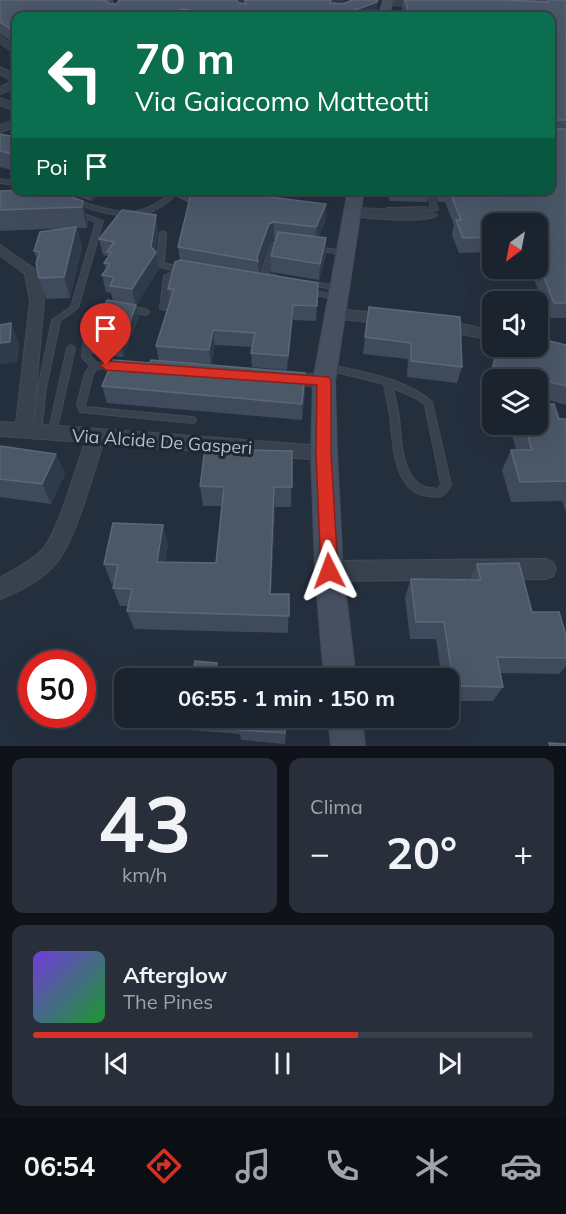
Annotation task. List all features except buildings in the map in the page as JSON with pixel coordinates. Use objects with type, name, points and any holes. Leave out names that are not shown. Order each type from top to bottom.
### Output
[{"type":"main road","points":[[339,668],[329,571],[324,453],[325,374],[354,201]]},
{"type":"main road","points":[[346,728],[348,746]]},
{"type":"street","points":[[388,2],[432,5]]},
{"type":"street","points":[[354,201],[382,215],[431,215]]},
{"type":"street","points":[[0,249],[32,272],[37,301],[38,432]]},
{"type":"street","points":[[339,300],[413,322],[454,326],[482,333]]},
{"type":"street","points":[[270,377],[325,374]]},
{"type":"street","name":"Via Alcide De Gasperi","points":[[0,429],[96,438],[324,453]]},
{"type":"street","points":[[0,589],[33,570],[50,556],[60,539],[96,438]]},
{"type":"street","points":[[329,571],[546,569]]},
{"type":"lane","points":[[73,201],[134,216],[147,214],[159,208],[173,195]]},
{"type":"lane","points":[[382,215],[388,210],[435,209],[431,195]]},
{"type":"lane","points":[[38,432],[42,388],[56,320],[74,309],[99,221],[70,211]]},
{"type":"lane","points":[[163,232],[160,264],[191,273]]},
{"type":"lane","points":[[286,279],[264,276],[274,244],[295,247]]},
{"type":"lane","points":[[305,248],[347,253]]},
{"type":"lane","points":[[164,308],[168,276],[179,271]]},
{"type":"lane","points":[[297,281],[339,300]]},
{"type":"lane","points":[[259,284],[271,286]]},
{"type":"lane","points":[[305,291],[339,300]]},
{"type":"lane","points":[[146,312],[111,307],[100,310],[93,322],[86,357],[106,366],[88,373],[81,405],[83,410],[192,420]]},
{"type":"lane","points":[[38,432],[71,348]]},
{"type":"lane","points":[[325,374],[388,382],[421,397],[429,404],[446,485],[440,493],[428,494],[409,481],[399,462],[388,382]]},
{"type":"route","points":[[106,365],[324,381],[324,453],[329,571]]}]
